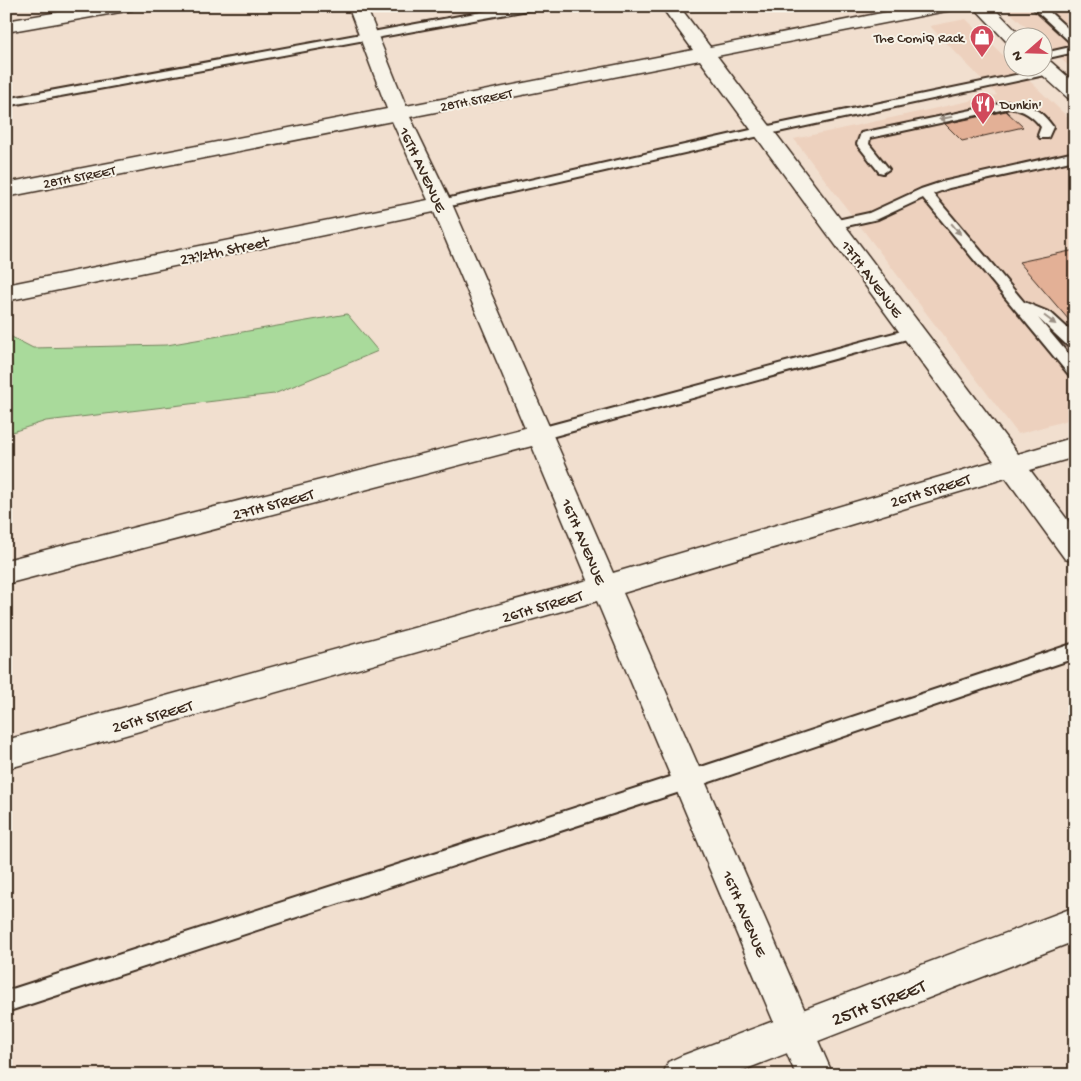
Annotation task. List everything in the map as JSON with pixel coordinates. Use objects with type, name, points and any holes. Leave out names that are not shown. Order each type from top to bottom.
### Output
[{"type":"street","points":[[6,27],[126,6]]},
{"type":"street","name":"16TH AVENUE","points":[[357,6],[399,114],[441,204],[815,1075]]},
{"type":"street","name":"17TH AVENUE","points":[[670,6],[1075,551]]},
{"type":"street","name":"28TH STREET","points":[[6,190],[946,6]]},
{"type":"street","points":[[982,6],[1004,28]]},
{"type":"street","points":[[1054,72],[1075,94]]},
{"type":"street","name":"27½th Street","points":[[6,293],[441,204]]},
{"type":"street","name":"27TH STREET","points":[[6,572],[540,434]]},
{"type":"street","name":"26TH STREET","points":[[6,756],[605,587],[1075,447]]},
{"type":"street","name":"25TH STREET","points":[[681,1075],[1075,924]]},
{"type":"lane","points":[[6,103],[533,6]]},
{"type":"lane","points":[[1036,6],[1075,41]]},
{"type":"lane","points":[[1054,60],[1075,49]]},
{"type":"lane","points":[[441,204],[764,131],[1004,74]]},
{"type":"lane","points":[[883,169],[863,144],[865,136],[1010,105],[1026,107],[1039,115],[1047,127],[1044,135]]},
{"type":"lane","points":[[833,225],[873,216],[946,184],[1075,156]]},
{"type":"lane","points":[[925,192],[1075,372]]},
{"type":"lane","points":[[1020,305],[1046,316],[1075,344]]},
{"type":"lane","points":[[540,434],[913,333]]},
{"type":"lane","points":[[6,1002],[689,780],[1075,650]]},
{"type":"shaded area","points":[[1003,6],[1075,6],[1075,72],[1054,52],[1054,28],[1027,28]]},
{"type":"shaded area","points":[[966,19],[1004,56],[1004,78],[1027,78],[1075,124],[1075,418],[1018,434],[794,139],[997,95],[930,26]]},
{"type":"green space","points":[[347,314],[378,351],[274,394],[46,421],[6,434],[6,334],[33,348],[167,345]]},
{"type":"building","name":"Dunkin'","points":[[1006,111],[1023,127],[962,141],[945,124]]},
{"type":"building","points":[[1075,250],[1075,327],[1019,262]]},
{"type":"place","name":"The ComiQ Rack","points":[[982,58]]},
{"type":"place","name":"Dunkin'","points":[[983,125]]}]
